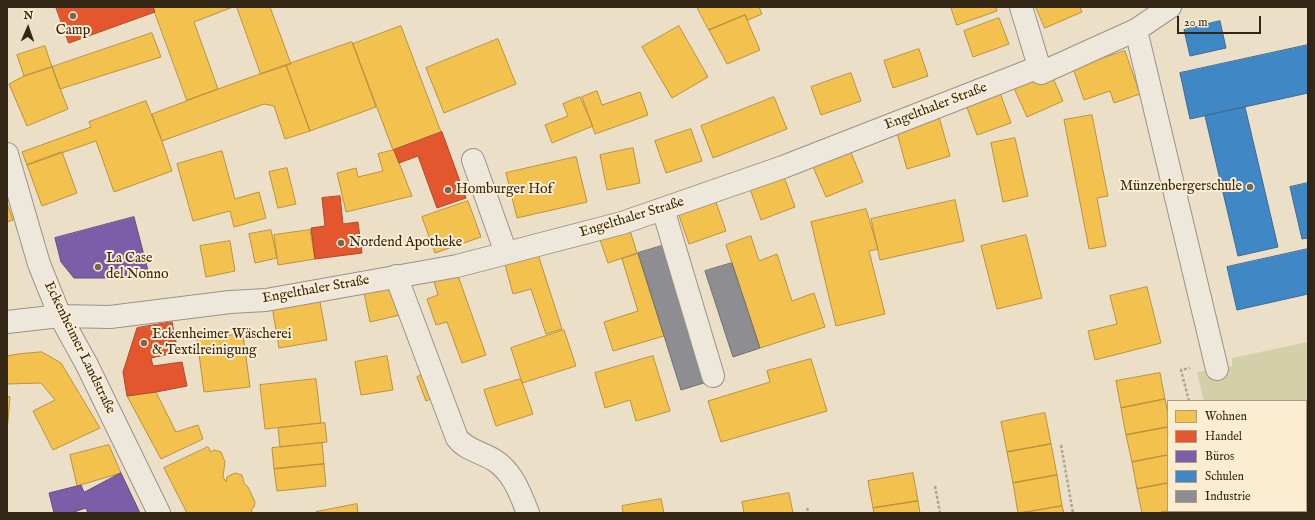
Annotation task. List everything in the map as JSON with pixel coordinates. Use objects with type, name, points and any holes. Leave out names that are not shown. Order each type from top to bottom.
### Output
[{"type":"street","points":[[1021,7],[1041,72]]},
{"type":"street","name":"Engelthaler Straße","points":[[7,322],[60,316],[110,317],[230,302],[266,300],[458,266],[622,223],[783,166],[1034,70],[1041,72],[1136,30],[1170,7]]},
{"type":"street","points":[[1136,30],[1217,369]]},
{"type":"street","name":"Eckenheimer Landstraße","points":[[7,154],[39,264],[60,316],[87,365],[159,513]]},
{"type":"street","points":[[473,160],[506,253]]},
{"type":"street","points":[[663,209],[713,376]]},
{"type":"street","points":[[396,276],[457,438],[462,445],[493,459],[506,469],[516,484],[528,513]]},
{"type":"path","points":[[1061,445],[1073,513]]},
{"type":"path","points":[[935,486],[940,513]]},
{"type":"path","points":[[807,508],[809,513]]},
{"type":"shaded area","points":[[1308,342],[1308,513],[1230,512],[1307,512],[1307,400],[1204,400],[1197,372],[1232,366],[1232,358]]},
{"type":"building: Wohnen","points":[[153,7],[233,7],[194,22],[218,89],[187,100]]},
{"type":"building: Wohnen","points":[[237,7],[270,7],[291,64],[261,74]]},
{"type":"building: Wohnen","points":[[697,7],[759,7],[762,14],[748,20],[745,15],[709,30]]},
{"type":"building: Wohnen","points":[[951,7],[996,7],[997,11],[957,25]]},
{"type":"building: Wohnen","points":[[1036,7],[1080,7],[1082,12],[1045,28]]},
{"type":"building: Wohnen","points":[[745,15],[760,50],[727,64],[709,30]]},
{"type":"building: Wohnen","points":[[999,18],[1009,44],[973,57],[964,31]]},
{"type":"building: Wohnen","points":[[401,26],[441,132],[393,150],[353,44]]},
{"type":"building: Wohnen","points":[[679,26],[708,77],[672,98],[642,47]]},
{"type":"building: Wohnen","points":[[152,33],[161,57],[60,89],[52,67]]},
{"type":"building: Wohnen","points":[[498,39],[516,84],[444,113],[426,68]]},
{"type":"building: Wohnen","points":[[352,42],[376,107],[310,131],[286,65]]},
{"type":"building: Wohnen","points":[[45,46],[52,67],[24,76],[17,55]]},
{"type":"building: Wohnen","points":[[919,49],[928,76],[893,88],[884,61]]},
{"type":"building: Wohnen","points":[[1125,51],[1140,94],[1114,103],[1110,91],[1084,100],[1073,68]]},
{"type":"building: Wohnen","points":[[286,65],[310,131],[285,139],[274,106],[264,104],[162,141],[152,114]]},
{"type":"building: Wohnen","points":[[52,67],[68,109],[27,126],[9,84],[24,76]]},
{"type":"building: Wohnen","points":[[1050,71],[1063,101],[1027,117],[1013,86]]},
{"type":"building: Wohnen","points":[[851,73],[861,101],[821,115],[811,87]]},
{"type":"building: Wohnen","points":[[999,90],[1011,123],[977,135],[965,102]]},
{"type":"building: Wohnen","points":[[597,91],[602,105],[640,92],[648,115],[595,134],[582,97]]},
{"type":"building: Wohnen","points":[[580,97],[593,126],[552,143],[545,125],[568,116],[563,104]]},
{"type":"building: Wohnen","points":[[774,97],[787,129],[713,158],[701,126]]},
{"type":"building: Wohnen","points":[[146,101],[172,171],[114,192],[96,141],[27,165],[22,152],[91,127],[89,122]]},
{"type":"building: Wohnen","points":[[938,113],[950,156],[907,169],[895,126]]},
{"type":"building: Wohnen","points":[[1092,115],[1108,196],[1097,198],[1106,246],[1089,249],[1064,120]]},
{"type":"building: Wohnen","points":[[691,129],[702,161],[666,173],[655,141]]},
{"type":"building: Wohnen","points":[[1015,138],[1028,196],[1003,202],[991,143]]},
{"type":"building: Wohnen","points":[[848,145],[863,182],[826,197],[810,160]]},
{"type":"building: Wohnen","points":[[633,148],[640,183],[607,190],[600,155]]},
{"type":"building: Wohnen","points":[[394,150],[412,196],[346,212],[337,173],[356,168],[358,177],[383,171],[378,154]]},
{"type":"building: Wohnen","points":[[222,151],[235,199],[259,192],[266,218],[234,227],[230,211],[193,221],[177,164]]},
{"type":"building: Wohnen","points":[[62,152],[77,193],[42,206],[27,165]]},
{"type":"building: Wohnen","points":[[576,157],[587,202],[517,218],[506,173]]},
{"type":"building: Wohnen","points":[[287,168],[296,204],[278,208],[269,172]]},
{"type":"building: Wohnen","points":[[782,171],[795,207],[761,220],[748,183]]},
{"type":"building: Wohnen","points":[[713,194],[726,231],[689,244],[676,207]]},
{"type":"building: Wohnen","points":[[955,200],[964,241],[880,260],[871,219]]},
{"type":"building: Wohnen","points":[[468,201],[481,237],[435,253],[422,217]]},
{"type":"building: Wohnen","points":[[7,203],[13,220],[7,222]]},
{"type":"building: Wohnen","points":[[866,209],[878,249],[869,251],[885,314],[836,326],[811,222]]},
{"type":"building: Wohnen","points":[[628,224],[637,253],[608,263],[598,234]]},
{"type":"building: Wohnen","points":[[271,230],[277,258],[255,263],[249,234]]},
{"type":"building: Wohnen","points":[[310,230],[315,259],[278,265],[274,235]]},
{"type":"building: Wohnen","points":[[1026,235],[1042,298],[997,309],[981,246]]},
{"type":"building: Wohnen","points":[[751,236],[759,261],[777,254],[792,301],[814,293],[825,327],[760,348],[726,245]]},
{"type":"building: Wohnen","points":[[230,241],[235,271],[206,277],[200,246]]},
{"type":"building: Wohnen","points":[[536,248],[562,329],[546,334],[531,289],[513,294],[503,257]]},
{"type":"building: Wohnen","points":[[638,254],[664,336],[613,351],[604,322],[638,311],[622,259]]},
{"type":"building: Wohnen","points":[[456,270],[486,355],[462,363],[447,322],[436,325],[427,299],[438,295],[433,278]]},
{"type":"building: Wohnen","points":[[397,280],[404,314],[370,322],[363,287]]},
{"type":"building: Wohnen","points":[[1147,287],[1161,343],[1095,360],[1088,331],[1117,324],[1110,296]]},
{"type":"building: Wohnen","points":[[318,291],[327,340],[279,348],[271,300]]},
{"type":"building: Wohnen","points":[[564,330],[576,366],[522,383],[511,348]]},
{"type":"building: Wohnen","points":[[243,334],[250,387],[204,392],[197,339]]},
{"type":"building: Wohnen","points":[[42,352],[61,363],[100,428],[53,450],[33,411],[55,400],[41,383],[7,384],[7,356]]},
{"type":"building: Wohnen","points":[[387,356],[393,390],[361,395],[355,362]]},
{"type":"building: Wohnen","points":[[653,356],[670,411],[636,421],[630,400],[605,408],[595,373]]},
{"type":"building: Wohnen","points":[[811,359],[827,411],[721,442],[708,401],[770,382],[767,371]]},
{"type":"building: Wohnen","points":[[428,372],[438,396],[426,401],[417,377]]},
{"type":"building: Wohnen","points":[[1160,373],[1165,399],[1121,408],[1116,381]]},
{"type":"building: Wohnen","points":[[316,379],[321,423],[265,429],[260,385]]},
{"type":"building: Wohnen","points":[[521,379],[533,414],[496,426],[484,390]]},
{"type":"building: Wohnen","points":[[156,392],[176,432],[198,425],[203,439],[161,459],[127,396]]},
{"type":"building: Wohnen","points":[[7,396],[10,397],[7,432]]},
{"type":"building: Wohnen","points":[[1165,399],[1167,409],[1167,427],[1126,435],[1121,408]]},
{"type":"building: Wohnen","points":[[1045,413],[1051,444],[1007,452],[1001,422]]},
{"type":"building: Wohnen","points":[[325,423],[327,442],[280,447],[278,428]]},
{"type":"building: Wohnen","points":[[1167,427],[1167,455],[1132,462],[1126,435]]},
{"type":"building: Wohnen","points":[[322,443],[324,464],[274,469],[272,448]]},
{"type":"building: Wohnen","points":[[1051,444],[1057,475],[1013,483],[1007,452]]},
{"type":"building: Wohnen","points":[[109,445],[121,473],[77,486],[70,455]]},
{"type":"building: Wohnen","points":[[208,447],[211,452],[214,450],[221,452],[225,462],[223,477],[226,482],[227,477],[235,473],[242,475],[244,483],[248,487],[255,502],[254,507],[251,510],[253,513],[187,513],[164,468]]},
{"type":"building: Wohnen","points":[[1167,455],[1167,483],[1137,489],[1132,462]]},
{"type":"building: Wohnen","points":[[324,464],[326,486],[277,491],[274,469]]},
{"type":"building: Wohnen","points":[[913,473],[918,501],[873,508],[868,481]]},
{"type":"building: Wohnen","points":[[1057,475],[1062,506],[1018,513],[1013,483]]},
{"type":"building: Wohnen","points":[[1167,483],[1167,511],[1142,513],[1137,489]]},
{"type":"building: Wohnen","points":[[789,493],[793,513],[744,513],[742,502]]},
{"type":"building: Wohnen","points":[[661,499],[664,513],[623,513],[622,506]]},
{"type":"building: Wohnen","points":[[918,501],[920,513],[874,513],[873,508]]},
{"type":"building: Wohnen","points":[[357,504],[358,513],[316,513],[316,512]]},
{"type":"building: Wohnen","points":[[1062,506],[1064,513],[1021,513]]},
{"type":"building: Wohnen","points":[[1167,511],[1188,513],[1157,513]]},
{"type":"building: Handel","points":[[56,7],[153,7],[155,12],[69,43]]},
{"type":"building: Handel","points":[[442,132],[466,198],[437,208],[418,156],[399,163],[394,150]]},
{"type":"building: Handel","points":[[340,196],[343,224],[358,222],[362,253],[315,259],[311,228],[325,226],[322,198]]},
{"type":"building: Handel","points":[[172,322],[178,352],[151,358],[153,366],[182,362],[187,386],[127,396],[123,372],[137,328]]},
{"type":"building: Büros","points":[[134,217],[150,278],[74,278],[61,262],[55,238]]},
{"type":"building: Büros","points":[[121,473],[140,513],[88,513],[86,508],[71,513],[54,513],[49,493],[81,485],[84,492]]},
{"type":"building: Schulen","points":[[1220,21],[1226,48],[1190,56],[1184,30]]},
{"type":"building: Schulen","points":[[1308,45],[1308,93],[1190,119],[1180,73]]},
{"type":"building: Schulen","points":[[1245,107],[1278,247],[1238,256],[1205,116]]},
{"type":"building: Schulen","points":[[1308,183],[1308,238],[1302,239],[1290,187]]},
{"type":"building: Schulen","points":[[1308,249],[1308,294],[1237,310],[1227,267]]},
{"type":"building: Industrie","points":[[665,245],[707,382],[681,390],[638,253]]},
{"type":"building: Industrie","points":[[732,263],[760,348],[733,357],[705,271]]},
{"type":"place","name":"Camp","points":[[73,16]]},
{"type":"place","name":"Münzenbergerschule","points":[[1250,187]]},
{"type":"place","name":"Homburger Hof","points":[[448,190]]},
{"type":"place","name":"Nordend Apotheke","points":[[341,243]]},
{"type":"place","name":"La Case del Nonno","points":[[98,267]]},
{"type":"place","name":"Eckenheimer Wäscherei & Textilreinigung","points":[[144,343]]}]
